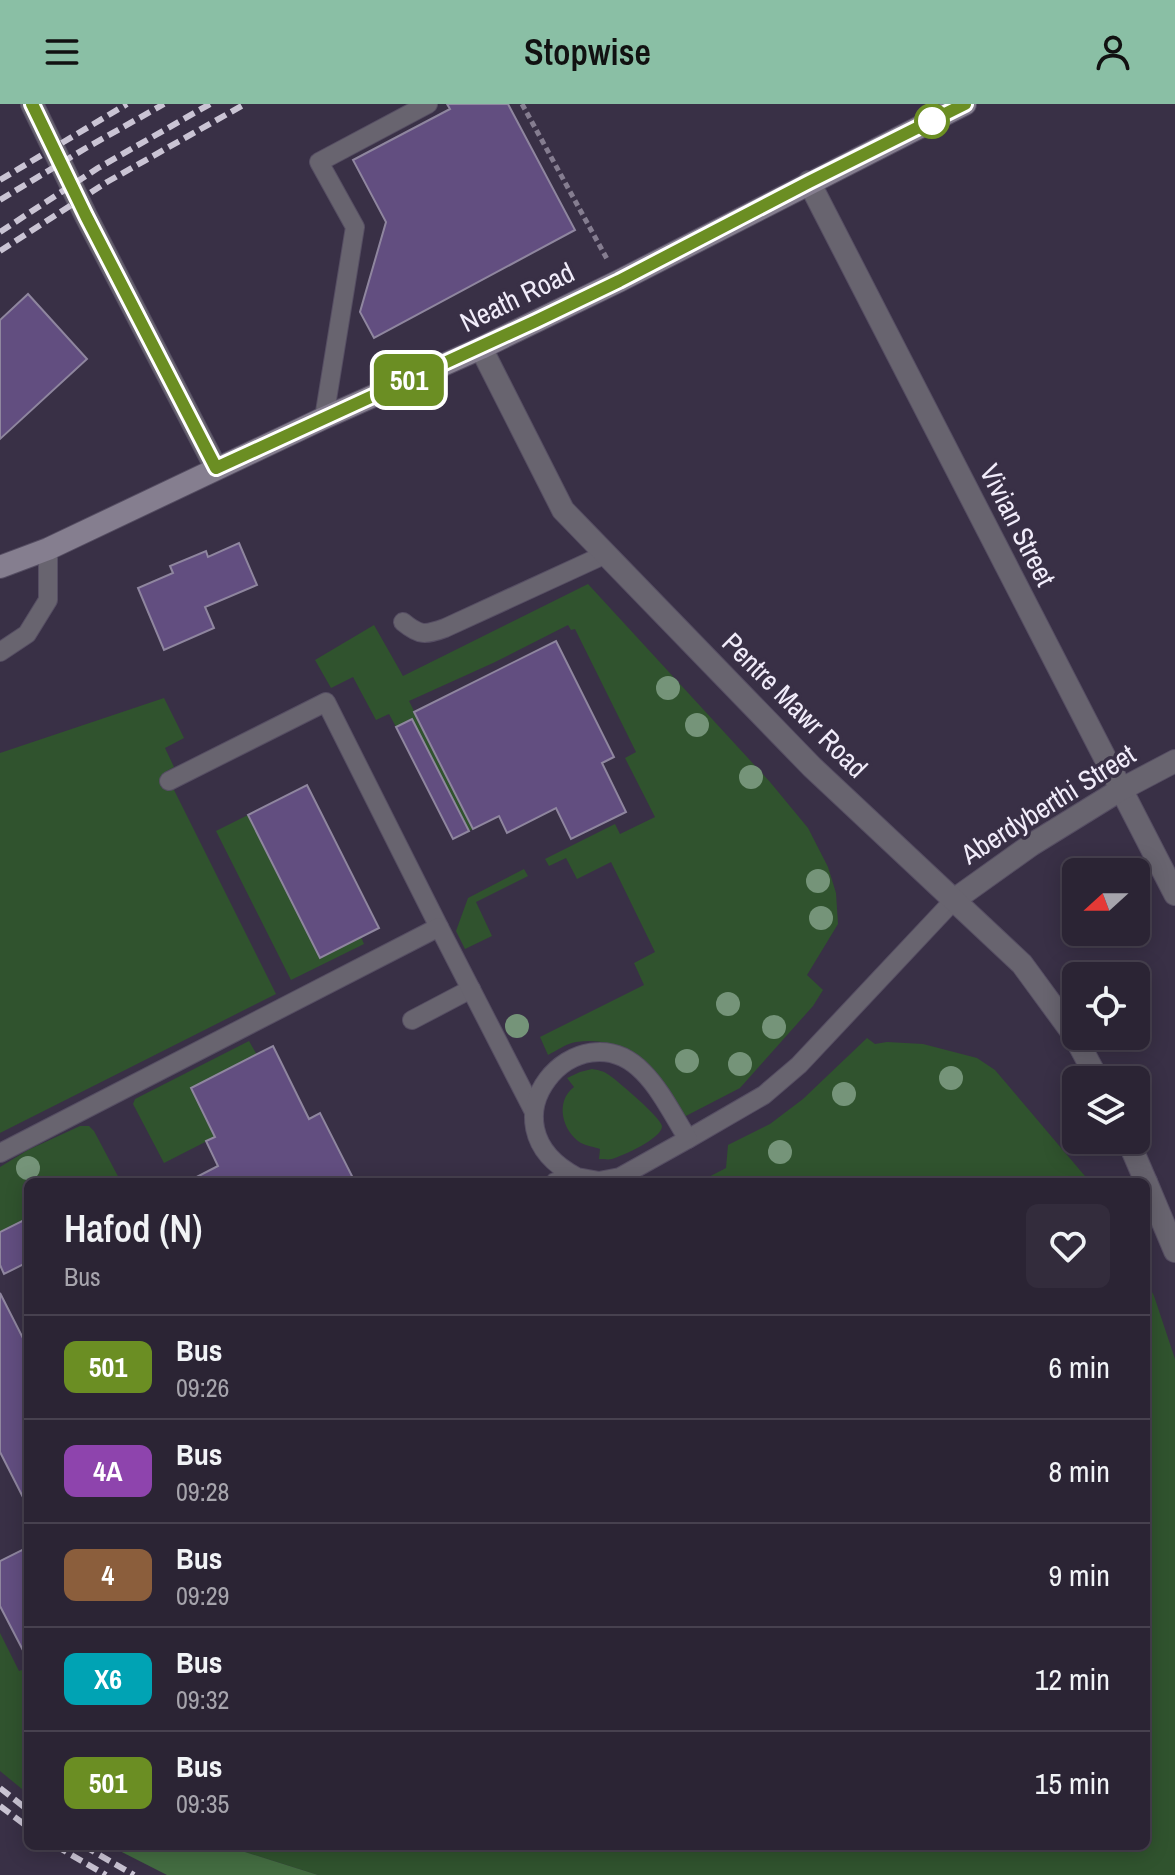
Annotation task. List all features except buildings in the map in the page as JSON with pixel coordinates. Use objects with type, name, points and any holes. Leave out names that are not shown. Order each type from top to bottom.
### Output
[{"type":"main road","name":"Neath Road","points":[[0,567],[48,549],[216,468],[481,348],[965,104]]},
{"type":"street","points":[[32,104],[216,468]]},
{"type":"street","name":"Vivian Street","points":[[809,182],[1175,894]]},
{"type":"street","name":"Pentre Mawr Road","points":[[481,348],[563,510],[812,767],[1022,964],[1074,1035],[1091,1066]]},
{"type":"street","name":"Aberdyberthi Street","points":[[954,900],[1031,845],[1120,790],[1175,761]]},
{"type":"street","points":[[1134,1154],[1144,1178]]},
{"type":"street","points":[[1150,1192],[1175,1251]]},
{"type":"lane","points":[[324,418],[355,227],[319,162],[428,104]]},
{"type":"lane","points":[[0,652],[27,634],[48,600],[48,549]]},
{"type":"lane","points":[[403,622],[418,633],[445,628],[606,554]]},
{"type":"lane","points":[[169,781],[326,702],[534,1112]]},
{"type":"lane","points":[[615,1178],[764,1095],[799,1065],[954,900]]},
{"type":"lane","points":[[0,1153],[439,927]]},
{"type":"lane","points":[[412,1020],[471,989]]},
{"type":"lane","points":[[582,1178],[559,1167],[544,1152],[536,1133],[534,1112],[539,1092],[549,1075],[566,1061],[585,1054],[606,1053],[626,1059],[643,1071],[688,1139]]},
{"type":"lane","points":[[573,1178],[577,1177]]},
{"type":"path","points":[[522,104],[619,281]]},
{"type":"green space","points":[[588,584],[770,782],[808,828],[828,867],[836,893],[838,924],[807,975],[823,990],[813,1006],[740,1088],[682,1118],[651,1074],[628,1052],[596,1041],[565,1045],[548,1055],[540,1037],[644,985],[634,963],[655,952],[611,862],[577,879],[566,858],[549,866],[545,859],[615,824],[620,834],[655,817],[625,758],[636,752],[575,629],[571,630],[568,625],[409,701],[473,829],[469,831],[412,719],[396,727],[389,714],[376,720],[353,677],[331,688],[315,660],[374,625],[403,676]]},
{"type":"green space","points":[[164,698],[184,738],[165,748],[174,767],[165,772],[276,994],[0,1133],[0,753]]},
{"type":"green space","points":[[248,815],[320,958],[361,937],[364,944],[291,980],[216,831]]},
{"type":"green space","points":[[524,869],[528,876],[476,902],[492,936],[465,949],[456,931],[468,898]]},
{"type":"green space","points":[[867,1038],[875,1044],[923,1044],[977,1058],[995,1070],[1062,1149],[1062,1154],[1066,1154],[1087,1178],[707,1178],[726,1168],[728,1145],[770,1124],[803,1099]]},
{"type":"green space","points":[[249,1041],[257,1055],[191,1088],[215,1137],[164,1163],[133,1104],[135,1099]]},
{"type":"green space","points":[[592,1069],[609,1075],[629,1092],[660,1122],[661,1131],[649,1141],[609,1159],[599,1159],[600,1149],[575,1138],[563,1116],[564,1101],[574,1087],[567,1078]]},
{"type":"green space","points":[[80,1126],[89,1126],[119,1178],[24,1178],[24,1220],[0,1232],[0,1167]]},
{"type":"green space","points":[[1150,1288],[1175,1359],[1175,1875],[318,1875],[239,1850],[1150,1850]]},
{"type":"green space","points":[[0,1633],[19,1671],[24,1669],[24,1791],[0,1771]]},
{"type":"green space","points":[[118,1850],[239,1850],[318,1875],[167,1875]]},
{"type":"railway","points":[[0,180],[127,104]]},
{"type":"railway","points":[[0,200],[164,104]]},
{"type":"railway","points":[[0,232],[98,168],[210,104]]},
{"type":"railway","points":[[0,251],[107,182],[245,104]]},
{"type":"railway","points":[[0,1788],[24,1807]]},
{"type":"railway","points":[[0,1806],[24,1824]]},
{"type":"railway","points":[[63,1850],[106,1875]]},
{"type":"railway","points":[[91,1850],[134,1875]]},
{"type":"bus line","name":"501","points":[[32,104],[216,468],[481,348],[619,281],[965,104]]}]
